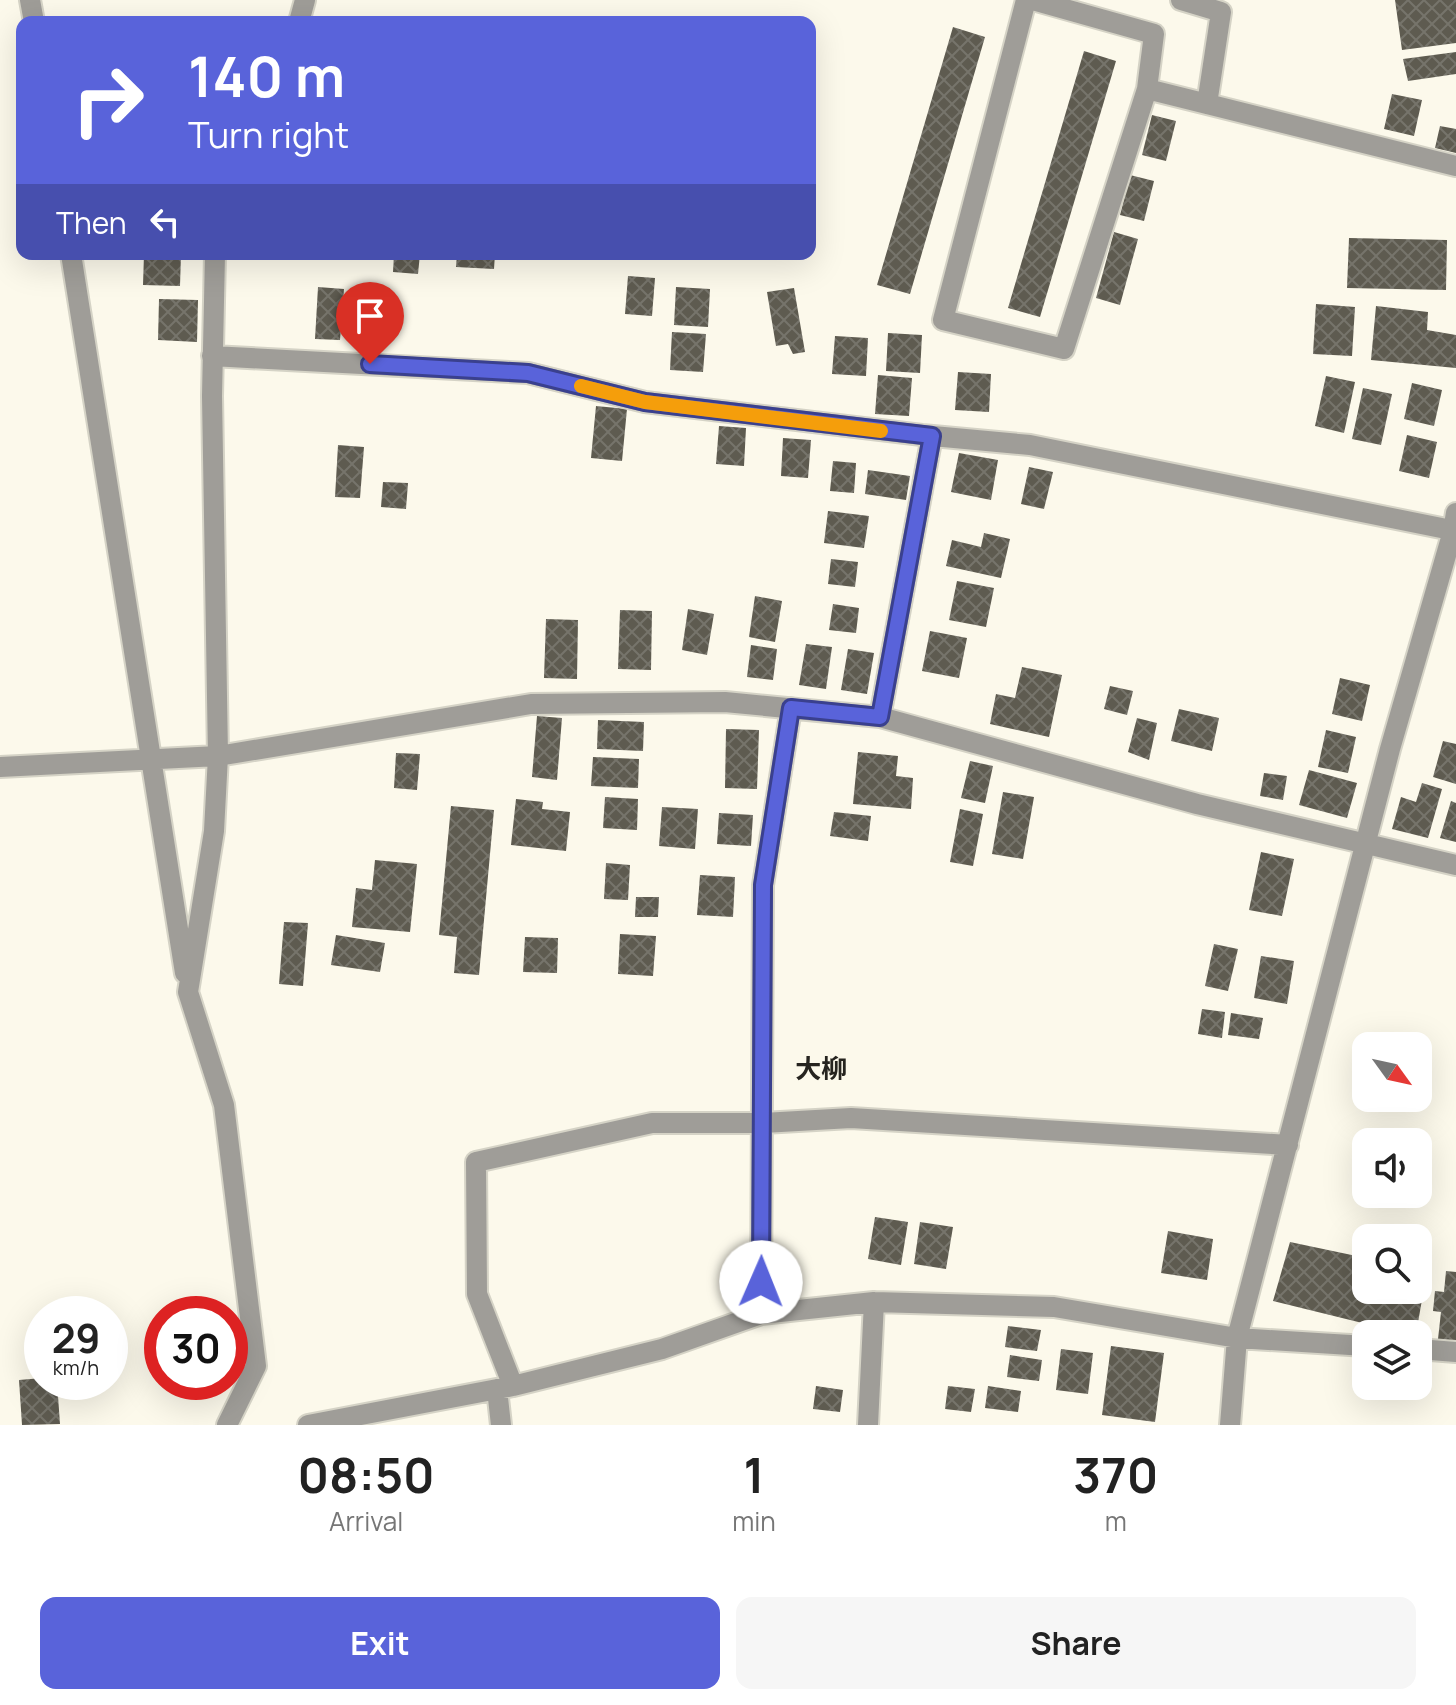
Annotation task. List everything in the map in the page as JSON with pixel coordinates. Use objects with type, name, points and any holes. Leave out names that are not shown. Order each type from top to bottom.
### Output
[{"type":"street","points":[[1026,0],[943,320],[1064,349],[1147,89],[1154,34],[1033,0]]},
{"type":"street","points":[[1181,0],[1221,12],[1207,104]]},
{"type":"street","points":[[1147,89],[1456,166]]},
{"type":"street","points":[[72,260],[188,992],[224,1105],[256,1366],[227,1425]]},
{"type":"street","points":[[188,992],[214,831],[218,756],[212,356],[215,260]]},
{"type":"street","points":[[212,356],[528,373],[645,402],[1030,445],[1455,525],[1390,749],[1237,1338],[1230,1425]]},
{"type":"street","points":[[880,717],[932,436]]},
{"type":"street","points":[[0,767],[218,756],[531,704],[725,702],[880,717],[1197,804],[1456,865]]},
{"type":"street","points":[[761,1314],[763,885],[791,708]]},
{"type":"street","points":[[501,1425],[505,1388],[477,1294],[476,1162],[652,1123],[763,1123],[851,1118],[1288,1145]]},
{"type":"street","points":[[868,1425],[874,1302]]},
{"type":"street","points":[[308,1425],[505,1388],[662,1349],[761,1314],[874,1302],[1054,1307],[1237,1338],[1352,1345]]},
{"type":"street","points":[[1432,1350],[1456,1352]]},
{"type":"building","points":[[1395,0],[1456,0],[1456,43],[1402,50]]},
{"type":"building","points":[[953,27],[985,37],[910,294],[877,285]]},
{"type":"building","points":[[1084,51],[1116,61],[1040,317],[1008,308]]},
{"type":"building","points":[[1456,52],[1456,74],[1408,81],[1403,59]]},
{"type":"building","points":[[1392,94],[1422,100],[1414,136],[1384,129]]},
{"type":"building","points":[[1152,115],[1176,121],[1166,161],[1142,155]]},
{"type":"building","points":[[1440,126],[1456,129],[1456,153],[1435,148]]},
{"type":"building","points":[[1130,175],[1154,181],[1144,221],[1120,215]]},
{"type":"building","points":[[1114,232],[1138,239],[1120,305],[1096,298]]},
{"type":"building","points":[[1349,238],[1447,240],[1446,290],[1347,288]]},
{"type":"building","points":[[144,260],[181,260],[180,286],[143,285]]},
{"type":"building","points":[[394,260],[419,260],[418,274],[393,272]]},
{"type":"building","points":[[457,260],[495,260],[494,269],[456,267]]},
{"type":"building","points":[[628,276],[655,278],[652,316],[625,314]]},
{"type":"building","points":[[318,287],[344,289],[340,340],[315,339]]},
{"type":"building","points":[[676,287],[710,289],[708,327],[674,325]]},
{"type":"building","points":[[794,288],[805,352],[793,354],[788,344],[776,346],[767,292]]},
{"type":"building","points":[[159,299],[198,300],[197,342],[158,340]]},
{"type":"building","points":[[1316,304],[1355,307],[1352,356],[1313,354]]},
{"type":"building","points":[[1376,306],[1428,312],[1427,330],[1456,335],[1456,368],[1371,360]]},
{"type":"building","points":[[672,332],[706,334],[703,372],[670,370]]},
{"type":"building","points":[[888,333],[922,335],[920,373],[886,371]]},
{"type":"building","points":[[835,336],[868,338],[866,376],[832,374]]},
{"type":"building","points":[[958,372],[991,374],[989,412],[955,410]]},
{"type":"building","points":[[878,375],[912,378],[909,416],[875,414]]},
{"type":"building","points":[[1326,376],[1355,382],[1344,433],[1315,426]]},
{"type":"building","points":[[1412,383],[1442,390],[1434,426],[1404,419]]},
{"type":"building","points":[[1363,388],[1392,394],[1381,445],[1352,439]]},
{"type":"building","points":[[596,406],[627,409],[622,461],[591,458]]},
{"type":"building","points":[[719,426],[746,428],[744,466],[716,464]]},
{"type":"building","points":[[1407,435],[1437,442],[1429,478],[1399,471]]},
{"type":"building","points":[[783,438],[811,440],[808,478],[781,476]]},
{"type":"building","points":[[338,445],[364,447],[360,498],[335,497]]},
{"type":"building","points":[[959,453],[998,460],[991,500],[951,492]]},
{"type":"building","points":[[833,461],[856,463],[854,493],[830,491]]},
{"type":"building","points":[[1029,467],[1053,472],[1044,509],[1021,504]]},
{"type":"building","points":[[868,470],[910,476],[906,500],[865,494]]},
{"type":"building","points":[[383,482],[408,483],[406,509],[381,507]]},
{"type":"building","points":[[828,511],[869,516],[864,548],[824,543]]},
{"type":"building","points":[[984,533],[1010,539],[1001,578],[946,566],[952,540],[981,547]]},
{"type":"building","points":[[831,559],[858,562],[855,587],[828,584]]},
{"type":"building","points":[[957,581],[994,588],[986,627],[949,620]]},
{"type":"building","points":[[755,596],[782,601],[775,642],[749,637]]},
{"type":"building","points":[[833,604],[859,608],[856,633],[829,630]]},
{"type":"building","points":[[688,609],[714,614],[707,655],[682,650]]},
{"type":"building","points":[[620,610],[652,611],[651,670],[618,669]]},
{"type":"building","points":[[546,619],[578,620],[577,679],[544,678]]},
{"type":"building","points":[[930,631],[967,638],[959,678],[922,671]]},
{"type":"building","points":[[806,644],[832,647],[826,689],[799,685]]},
{"type":"building","points":[[751,645],[777,649],[773,680],[747,677]]},
{"type":"building","points":[[848,649],[874,653],[867,694],[841,690]]},
{"type":"building","points":[[1022,667],[1062,675],[1049,737],[990,724],[996,694],[1015,698]]},
{"type":"building","points":[[1340,678],[1370,685],[1362,721],[1332,714]]},
{"type":"building","points":[[1110,686],[1133,691],[1127,715],[1104,709]]},
{"type":"building","points":[[1179,709],[1219,718],[1212,751],[1171,741]]},
{"type":"building","points":[[537,716],[562,718],[557,780],[532,777]]},
{"type":"building","points":[[1137,718],[1157,723],[1149,760],[1128,752]]},
{"type":"building","points":[[598,720],[644,722],[643,751],[597,749]]},
{"type":"building","points":[[726,729],[759,730],[757,789],[725,788]]},
{"type":"building","points":[[1326,730],[1356,737],[1348,773],[1318,767]]},
{"type":"building","points":[[1443,741],[1456,744],[1456,784],[1433,777]]},
{"type":"building","points":[[858,752],[898,756],[896,776],[913,778],[911,809],[853,804]]},
{"type":"building","points":[[396,753],[420,754],[417,790],[394,788]]},
{"type":"building","points":[[593,757],[639,759],[638,788],[591,786]]},
{"type":"building","points":[[970,761],[993,766],[985,803],[961,798]]},
{"type":"building","points":[[1309,770],[1357,783],[1347,818],[1299,805]]},
{"type":"building","points":[[1264,773],[1287,776],[1283,800],[1260,796]]},
{"type":"building","points":[[1422,783],[1442,789],[1428,838],[1392,829],[1401,797],[1416,802]]},
{"type":"building","points":[[1003,792],[1034,797],[1023,859],[992,854]]},
{"type":"building","points":[[605,797],[638,799],[637,830],[603,828]]},
{"type":"building","points":[[516,799],[543,802],[542,809],[570,812],[566,851],[511,845]]},
{"type":"building","points":[[1451,801],[1456,803],[1456,842],[1440,838]]},
{"type":"building","points":[[451,806],[494,810],[479,975],[454,973],[457,937],[439,935]]},
{"type":"building","points":[[662,807],[698,809],[695,849],[659,846]]},
{"type":"building","points":[[960,809],[983,814],[973,866],[950,862]]},
{"type":"building","points":[[834,812],[871,816],[868,841],[830,836]]},
{"type":"building","points":[[719,813],[753,815],[751,846],[717,844]]},
{"type":"building","points":[[1261,852],[1294,859],[1282,916],[1249,910]]},
{"type":"building","points":[[375,860],[417,864],[410,932],[352,927],[356,888],[372,890]]},
{"type":"building","points":[[606,863],[630,865],[628,900],[604,899]]},
{"type":"building","points":[[700,875],[735,877],[733,917],[697,915]]},
{"type":"building","points":[[636,897],[659,897],[658,917],[635,917]]},
{"type":"building","points":[[284,922],[308,923],[303,986],[279,984]]},
{"type":"building","points":[[620,934],[656,936],[653,976],[618,974]]},
{"type":"building","points":[[336,935],[385,943],[380,972],[331,965]]},
{"type":"building","points":[[525,937],[558,938],[557,973],[523,972]]},
{"type":"building","points":[[1214,944],[1238,949],[1228,991],[1205,986]]},
{"type":"building","points":[[1261,956],[1294,961],[1287,1004],[1254,998]]},
{"type":"building","points":[[1202,1009],[1225,1012],[1222,1038],[1198,1034]]},
{"type":"building","points":[[1231,1013],[1263,1018],[1259,1039],[1228,1035]]},
{"type":"building","points":[[875,1217],[908,1222],[901,1265],[868,1259]]},
{"type":"building","points":[[920,1222],[953,1227],[946,1269],[914,1264]]},
{"type":"building","points":[[1168,1231],[1213,1239],[1207,1280],[1161,1273]]},
{"type":"building","points":[[1290,1242],[1352,1255],[1352,1304],[1421,1304],[1418,1320],[1352,1320],[1273,1301]]},
{"type":"building","points":[[1446,1271],[1456,1272],[1456,1341],[1438,1339],[1441,1312],[1433,1311],[1435,1291],[1444,1292]]},
{"type":"building","points":[[1008,1326],[1041,1330],[1037,1351],[1005,1347]]},
{"type":"building","points":[[1111,1346],[1164,1353],[1155,1422],[1102,1415]]},
{"type":"building","points":[[1061,1349],[1093,1353],[1088,1394],[1056,1390]]},
{"type":"building","points":[[1010,1355],[1042,1360],[1039,1381],[1007,1377]]},
{"type":"building","points":[[19,1380],[24,1380],[24,1400],[58,1400],[60,1424],[22,1425]]},
{"type":"building","points":[[816,1386],[843,1390],[840,1412],[813,1409]]},
{"type":"building","points":[[948,1386],[975,1389],[971,1412],[945,1409]]},
{"type":"building","points":[[988,1386],[1021,1391],[1018,1412],[985,1408]]},
{"type":"slow traffic","points":[[581,386],[645,402],[881,431]]},
{"type":"district","name":"大柳","points":[[821,1068]]},
{"type":"route","points":[[370,364],[528,373],[645,402],[932,436],[880,717],[791,708],[763,885],[761,1282]]}]
